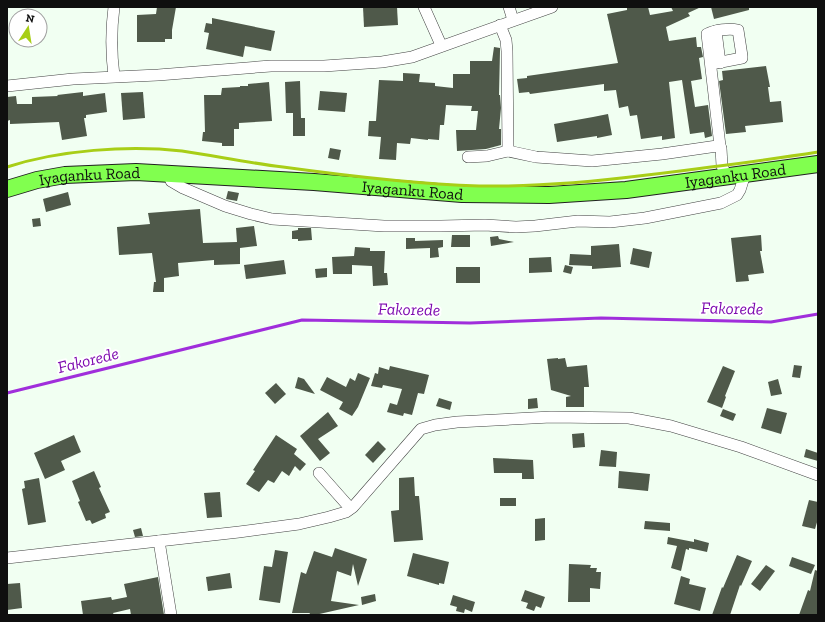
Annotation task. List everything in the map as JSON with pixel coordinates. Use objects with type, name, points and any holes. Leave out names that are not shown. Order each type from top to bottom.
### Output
[{"type":"highway","name":"Iyaganku Road","points":[[7,189],[36,180],[65,175],[136,172],[314,182],[462,194],[549,195],[626,190],[818,164]]},
{"type":"street","points":[[114,7],[111,50],[114,76]]},
{"type":"street","points":[[424,7],[441,46]]},
{"type":"street","points":[[510,7],[514,20]]},
{"type":"street","points":[[7,86],[114,76],[158,75],[271,66],[324,66],[382,62],[412,57],[552,7]]},
{"type":"street","points":[[500,25],[506,40],[508,51],[508,151]]},
{"type":"street","points":[[716,63],[738,60],[742,58],[738,30],[716,31],[716,63],[720,146],[722,151],[722,166],[727,177]]},
{"type":"street","points":[[468,157],[487,156],[508,151],[536,157],[592,161],[720,146]]},
{"type":"street","points":[[169,173],[171,182],[182,188],[225,206],[272,219],[384,226],[485,225],[516,227],[578,221],[610,222],[645,218],[721,203],[737,195],[745,174]]},
{"type":"street","points":[[7,558],[239,532],[299,524],[329,518],[346,512],[421,429],[435,425],[458,422],[551,417],[629,418],[671,426],[741,447],[818,475]]},
{"type":"street","points":[[319,473],[350,508]]},
{"type":"street","points":[[159,540],[171,615]]},
{"type":"building","points":[[157,7],[176,7],[172,39],[165,39],[165,42],[137,42],[137,15],[156,14]]},
{"type":"building","points":[[363,7],[397,7],[398,25],[364,27]]},
{"type":"building","points":[[627,7],[648,7],[650,15],[673,11],[671,7],[701,7],[688,13],[690,16],[666,27],[669,41],[696,37],[697,47],[701,47],[703,57],[699,58],[702,79],[691,81],[695,107],[708,105],[712,136],[705,138],[704,132],[690,134],[682,80],[669,82],[675,138],[662,140],[662,136],[641,139],[637,115],[630,116],[628,106],[619,108],[616,90],[604,91],[604,84],[530,94],[529,92],[519,93],[517,79],[527,78],[527,76],[618,63],[607,14],[627,10]]},
{"type":"building","points":[[711,7],[749,7],[749,10],[714,19]]},
{"type":"building","points":[[212,18],[275,31],[271,51],[245,46],[243,57],[206,49],[209,33],[204,32],[206,23],[212,24]]},
{"type":"building","points":[[494,47],[500,48],[499,95],[501,108],[499,129],[501,129],[501,145],[486,149],[457,151],[456,130],[476,130],[478,111],[471,111],[472,106],[446,105],[444,125],[440,125],[439,140],[411,138],[410,144],[397,143],[396,160],[379,159],[381,137],[368,136],[369,121],[376,121],[379,80],[403,81],[403,73],[420,74],[419,82],[435,83],[435,86],[453,88],[453,74],[470,74],[470,61],[492,61]]},
{"type":"building","points":[[766,66],[770,87],[768,87],[770,102],[781,101],[783,122],[745,126],[746,132],[726,134],[719,81],[723,80],[722,71]]},
{"type":"building","points":[[300,81],[301,118],[305,118],[305,136],[293,136],[293,113],[286,113],[285,82]]},
{"type":"building","points":[[269,82],[272,121],[239,123],[239,129],[234,129],[234,146],[222,146],[222,143],[202,141],[203,132],[205,132],[204,95],[221,95],[222,88],[248,86],[248,84]]},
{"type":"building","points":[[320,91],[347,93],[345,112],[318,110]]},
{"type":"building","points":[[83,92],[83,96],[105,93],[107,112],[86,115],[86,118],[84,118],[87,136],[62,140],[59,122],[10,124],[10,120],[7,121],[7,97],[16,96],[17,104],[32,104],[32,97],[58,96],[57,95]]},
{"type":"building","points":[[143,92],[145,118],[123,120],[121,93]]},
{"type":"building","points":[[608,114],[612,135],[557,142],[554,124]]},
{"type":"building","points":[[330,148],[341,150],[339,160],[328,158]]},
{"type":"building","points":[[228,191],[239,193],[237,201],[226,199]]},
{"type":"building","points":[[68,192],[71,205],[46,212],[43,199]]},
{"type":"building","points":[[200,209],[203,243],[237,242],[236,228],[254,226],[257,246],[240,248],[240,264],[214,265],[214,260],[178,263],[179,276],[164,278],[164,292],[153,292],[154,282],[156,282],[152,253],[119,255],[117,227],[150,224],[148,213]]},
{"type":"building","points":[[40,218],[41,226],[33,227],[32,219]]},
{"type":"building","points":[[298,228],[311,228],[312,240],[298,241],[298,239],[292,239],[292,231],[298,230]]},
{"type":"building","points":[[452,235],[470,235],[470,247],[451,247]]},
{"type":"building","points":[[761,235],[762,251],[760,251],[764,273],[748,275],[749,281],[736,282],[731,238]]},
{"type":"building","points":[[498,236],[499,239],[514,242],[491,246],[490,237]]},
{"type":"building","points":[[406,238],[415,238],[415,241],[443,240],[443,247],[438,248],[439,257],[430,258],[430,248],[406,249]]},
{"type":"building","points":[[619,244],[621,267],[592,269],[592,266],[569,265],[570,254],[591,255],[591,246]]},
{"type":"building","points":[[355,247],[370,248],[370,251],[385,251],[384,273],[387,273],[388,285],[373,286],[372,266],[352,265],[352,274],[333,274],[332,257],[354,256]]},
{"type":"building","points":[[633,248],[652,252],[649,268],[630,264]]},
{"type":"building","points":[[551,257],[552,272],[529,273],[529,258]]},
{"type":"building","points":[[284,260],[286,274],[246,279],[244,265]]},
{"type":"building","points":[[565,265],[573,267],[571,274],[563,272]]},
{"type":"building","points":[[456,267],[480,267],[480,283],[456,283]]},
{"type":"building","points":[[327,268],[327,277],[316,278],[315,269]]},
{"type":"building","points":[[565,358],[567,367],[587,365],[589,387],[584,387],[584,407],[566,407],[566,397],[571,396],[551,390],[547,359]]},
{"type":"building","points":[[794,365],[802,366],[800,378],[792,377]]},
{"type":"building","points":[[390,366],[429,375],[424,394],[418,393],[412,415],[404,413],[403,416],[387,412],[390,403],[397,405],[402,389],[383,385],[382,388],[371,386],[375,373],[378,374],[379,367],[389,370]]},
{"type":"building","points":[[723,366],[735,371],[722,408],[707,402]]},
{"type":"building","points":[[358,373],[370,378],[358,407],[352,416],[339,409],[343,402],[320,390],[327,377],[346,387],[350,378],[355,381]]},
{"type":"building","points":[[298,377],[304,379],[315,394],[295,388]]},
{"type":"building","points":[[778,379],[782,394],[771,396],[768,382]]},
{"type":"building","points":[[276,383],[286,394],[275,404],[265,393]]},
{"type":"building","points":[[439,398],[452,402],[450,410],[436,406]]},
{"type":"building","points":[[537,398],[538,408],[528,409],[528,399]]},
{"type":"building","points":[[767,408],[787,413],[781,434],[761,428]]},
{"type":"building","points":[[723,409],[736,414],[733,421],[720,416]]},
{"type":"building","points":[[328,412],[338,426],[318,439],[330,453],[320,461],[300,436]]},
{"type":"building","points":[[584,433],[585,447],[573,448],[572,434]]},
{"type":"building","points":[[74,435],[81,452],[61,461],[65,470],[45,479],[34,453]]},
{"type":"building","points":[[276,435],[297,449],[294,454],[306,464],[300,471],[295,466],[289,476],[282,471],[274,483],[268,480],[259,492],[246,484],[255,471],[253,470]]},
{"type":"building","points":[[378,441],[386,449],[373,463],[365,455]]},
{"type":"building","points":[[806,449],[818,453],[818,461],[804,457]]},
{"type":"building","points":[[601,450],[617,452],[616,467],[599,466]]},
{"type":"building","points":[[493,458],[533,460],[534,479],[522,479],[522,473],[494,473]]},
{"type":"building","points":[[94,471],[101,487],[99,488],[110,512],[105,514],[106,518],[92,524],[90,520],[86,521],[78,502],[80,501],[72,481]]},
{"type":"building","points":[[619,471],[650,474],[648,491],[618,488]]},
{"type":"building","points":[[414,477],[415,496],[419,496],[423,540],[394,542],[391,511],[399,510],[399,478]]},
{"type":"building","points":[[39,478],[46,522],[28,525],[22,489],[25,488],[24,481]]},
{"type":"building","points":[[220,492],[222,517],[207,518],[204,493]]},
{"type":"building","points":[[500,498],[516,498],[516,506],[500,506]]},
{"type":"building","points":[[809,500],[818,502],[818,519],[815,529],[802,526]]},
{"type":"building","points":[[545,518],[545,540],[535,541],[535,519]]},
{"type":"building","points":[[645,521],[670,523],[670,531],[644,529]]},
{"type":"building","points":[[141,528],[143,536],[135,537],[133,530]]},
{"type":"building","points":[[668,537],[694,542],[694,539],[709,543],[707,552],[689,548],[689,550],[686,549],[681,571],[671,568],[677,546],[667,544]]},
{"type":"building","points":[[335,548],[367,559],[358,586],[353,564],[351,576],[337,571],[331,601],[359,605],[315,615],[309,615],[310,613],[292,613],[301,572],[306,574],[314,551],[332,557]]},
{"type":"building","points":[[275,550],[288,552],[280,603],[259,600],[264,566],[272,567]]},
{"type":"building","points":[[413,553],[449,562],[444,584],[439,583],[439,585],[407,576]]},
{"type":"building","points":[[737,555],[752,561],[741,586],[740,585],[730,615],[712,615],[722,587],[723,588]]},
{"type":"building","points":[[792,557],[815,565],[811,574],[789,566]]},
{"type":"building","points":[[569,564],[591,565],[590,568],[597,568],[596,572],[601,572],[600,589],[590,588],[590,602],[568,602]]},
{"type":"building","points":[[766,565],[775,571],[760,591],[751,584]]},
{"type":"building","points":[[815,570],[818,571],[818,615],[799,615],[808,590],[810,591]]},
{"type":"building","points":[[230,573],[232,588],[208,591],[206,577]]},
{"type":"building","points":[[681,576],[690,579],[689,584],[706,588],[700,611],[674,604]]},
{"type":"building","points":[[158,577],[164,615],[131,615],[130,609],[113,613],[114,615],[83,615],[81,601],[111,597],[112,600],[127,597],[124,584]]},
{"type":"building","points":[[20,583],[22,608],[7,610],[7,584]]},
{"type":"building","points":[[525,590],[545,597],[541,608],[536,606],[534,611],[526,608],[528,603],[521,601]]},
{"type":"building","points":[[375,594],[376,601],[362,605],[361,597]]},
{"type":"building","points":[[453,595],[475,602],[472,612],[465,609],[464,613],[456,611],[457,607],[450,605]]},
{"type":"waterway","name":"Fakorede","points":[[7,393],[302,320],[470,323],[601,318],[771,322],[818,314]]},
{"type":"railway","points":[[7,167],[49,156],[94,150],[161,149],[381,179],[455,185],[500,186],[563,184],[605,180],[818,152]]}]
